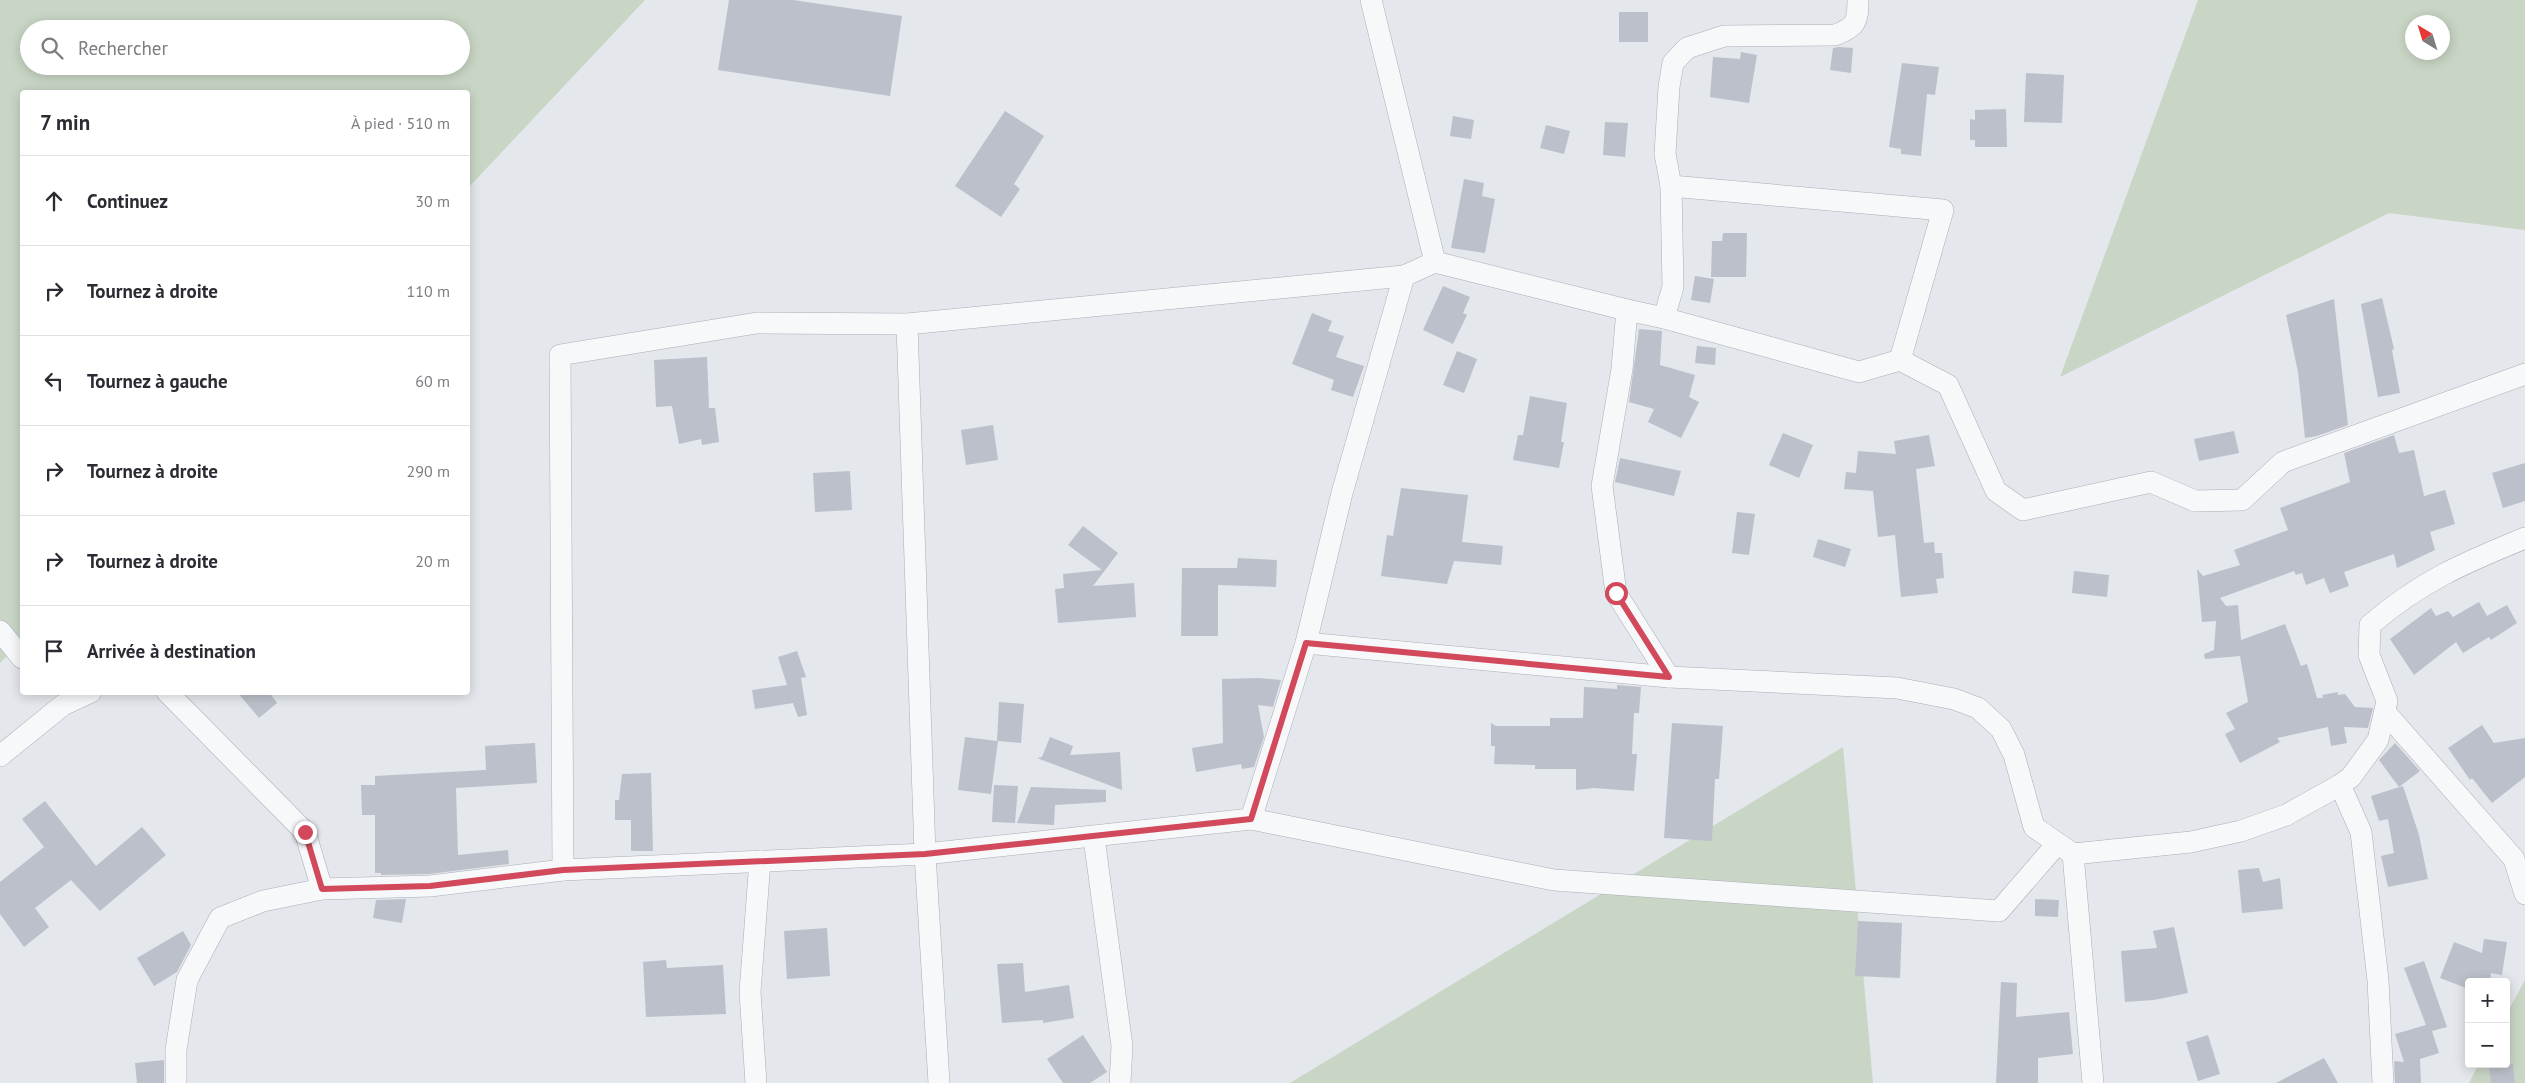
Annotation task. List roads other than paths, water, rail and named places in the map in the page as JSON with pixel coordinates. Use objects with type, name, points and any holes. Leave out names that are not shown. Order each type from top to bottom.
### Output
[{"type":"street","points":[[1371,0],[1435,262]]},
{"type":"street","points":[[1664,318],[1673,287],[1672,186],[1665,154],[1669,87],[1673,63],[1687,48],[1724,36],[1835,35],[1849,30],[1858,18],[1858,0]]},
{"type":"street","points":[[1672,186],[1943,210],[1900,360]]},
{"type":"street","points":[[563,870],[560,356],[757,323],[907,324],[1404,276],[1435,262],[1664,318],[1859,372],[1900,360],[1948,385],[1996,491],[2023,510],[2151,482],[2195,501],[2242,500],[2284,462],[2525,374]]},
{"type":"street","points":[[1251,819],[1306,643],[1342,493],[1404,276]]},
{"type":"street","points":[[1627,310],[1622,369],[1602,486],[1616,593],[1669,677]]},
{"type":"street","points":[[907,324],[925,854],[939,1083]]},
{"type":"street","points":[[1306,643],[1669,677],[1897,688],[1954,699],[1978,708],[2001,729],[2014,755],[2034,827],[2065,849],[2190,842],[2241,831],[2286,815],[2328,794],[2351,777],[2378,740],[2387,701],[2368,655],[2370,625],[2423,585],[2454,568],[2525,538]]},
{"type":"street","points":[[0,631],[20,656]]},
{"type":"street","points":[[0,756],[58,699],[77,695]]},
{"type":"street","points":[[170,695],[305,832],[322,889]]},
{"type":"street","points":[[2385,712],[2514,859],[2525,894]]},
{"type":"street","points":[[2340,785],[2361,832],[2378,980],[2383,1083]]},
{"type":"street","points":[[176,1083],[176,1050],[187,980],[220,918],[263,901],[322,889],[430,886],[563,870],[925,854],[1094,838],[1251,819],[1554,880],[1999,911],[2065,849]]},
{"type":"street","points":[[1094,838],[1122,1046],[1120,1083]]},
{"type":"street","points":[[2065,849],[2093,1083]]},
{"type":"street","points":[[756,1083],[750,992],[760,861]]}]
